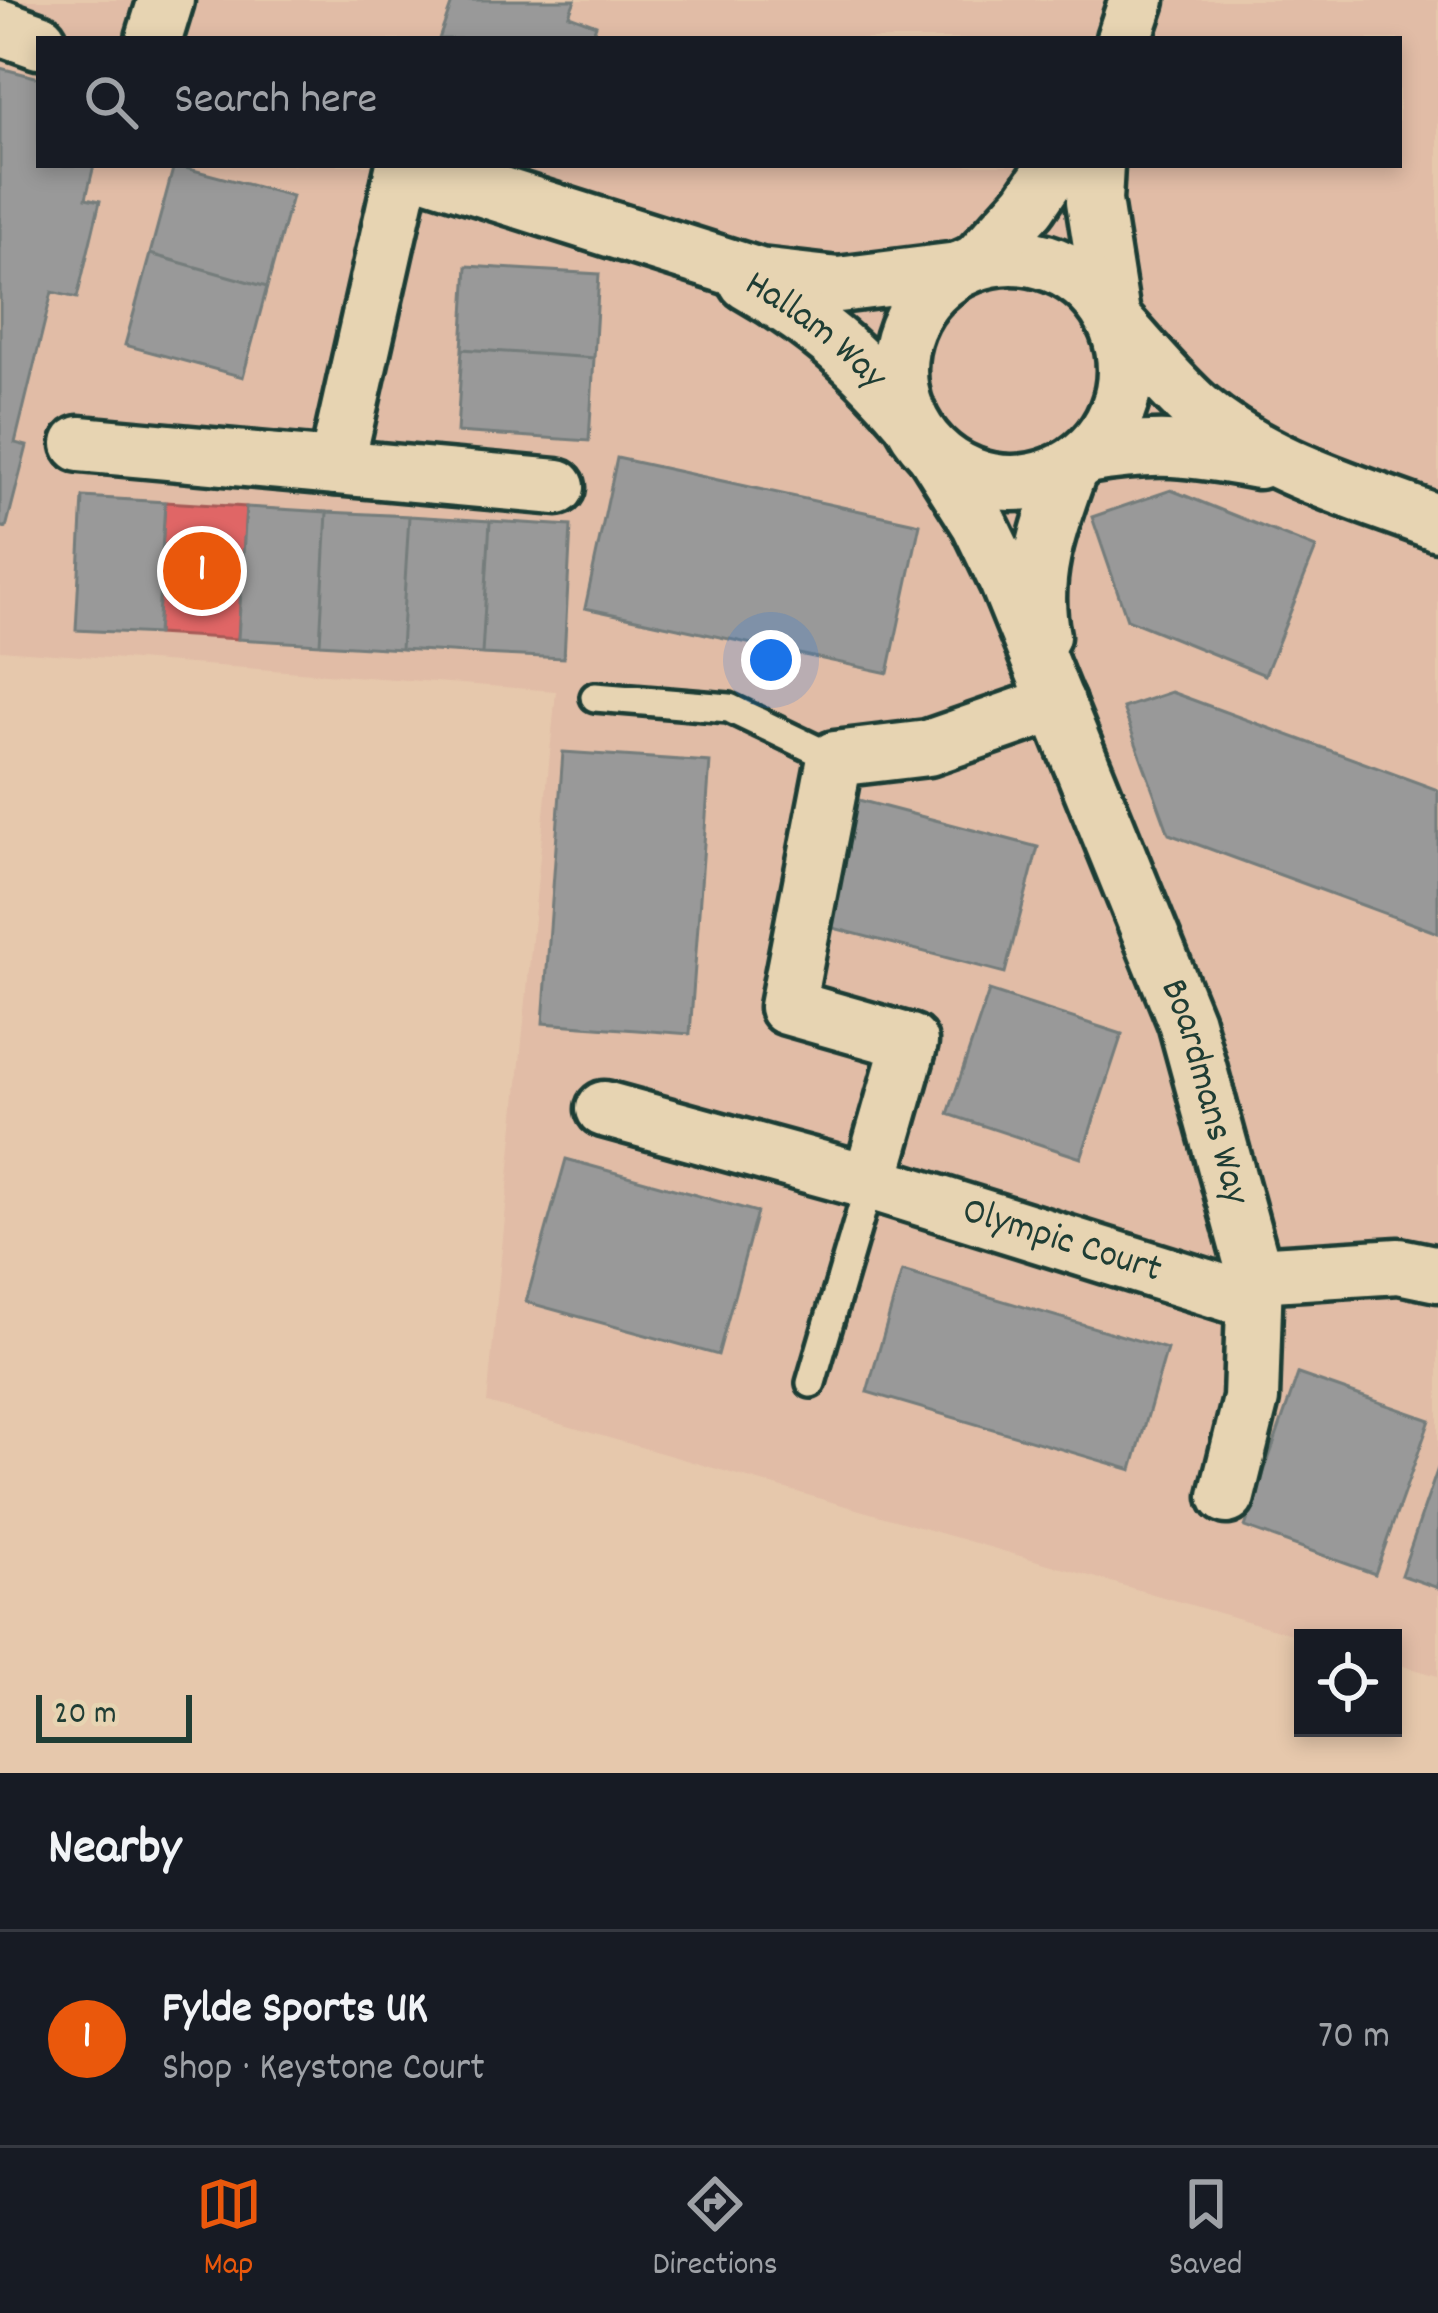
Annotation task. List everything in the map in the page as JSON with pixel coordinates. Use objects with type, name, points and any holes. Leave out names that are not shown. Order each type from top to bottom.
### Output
[{"type":"street","points":[[155,36],[166,0]]},
{"type":"street","points":[[1125,36],[1137,0]]},
{"type":"street","points":[[0,27],[36,40]]},
{"type":"street","points":[[336,467],[404,168]]},
{"type":"street","name":"Hallam Way","points":[[414,168],[759,276],[838,285],[968,265]]},
{"type":"street","points":[[1054,168],[1029,205],[968,265],[934,286],[916,308],[898,362],[900,391],[923,437],[956,470],[1001,484],[1025,484],[1078,462],[1144,446],[1295,469]]},
{"type":"street","points":[[1078,462],[1106,434],[1120,408],[1125,380],[1124,350],[1113,319],[1094,200],[1096,168]]},
{"type":"street","points":[[968,265],[1009,256],[1054,265],[1093,290],[1113,319],[1199,411],[1295,469],[1438,523]]},
{"type":"street","name":"Hallam Way","points":[[707,262],[822,328],[855,357],[923,437]]},
{"type":"street","name":"Boardmans Way","points":[[923,437],[994,551],[1186,1022],[1253,1288],[1250,1399],[1227,1496]]},
{"type":"street","points":[[80,444],[557,487]]},
{"type":"street","name":"Boardmans Way","points":[[1057,703],[1038,616],[1039,565],[1078,462]]},
{"type":"street","points":[[870,1182],[910,1042],[787,1007],[835,759],[928,748],[1057,703]]},
{"type":"street","name":"Olympic Court","points":[[604,1109],[1253,1288]]},
{"type":"street","points":[[1253,1288],[1399,1266],[1438,1274]]},
{"type":"lane","points":[[595,697],[729,708],[835,759]]},
{"type":"lane","points":[[811,1383],[870,1182]]},
{"type":"shaded area","points":[[0,0],[1438,0],[1438,1676],[1402,1666],[1402,1629],[1294,1629],[1294,1635],[487,1403],[556,691],[0,650]]},
{"type":"building: Shops","points":[[165,502],[246,507],[238,639],[157,634]]},
{"type":"building: Industry","points":[[453,0],[575,0],[569,15],[596,25],[592,36],[440,36]]},
{"type":"building: Industry","points":[[0,68],[36,77],[36,168],[93,168],[86,198],[100,201],[77,298],[52,292],[15,443],[27,446],[6,528],[0,526]]},
{"type":"building: Industry","points":[[173,168],[292,196],[267,287],[150,254]]},
{"type":"building: Industry","points":[[150,254],[267,287],[243,377],[125,345]]},
{"type":"building: Industry","points":[[467,266],[599,274],[594,358],[462,349]]},
{"type":"building: Industry","points":[[462,349],[594,358],[589,441],[457,432]]},
{"type":"building: Industry","points":[[617,458],[920,524],[888,673],[585,608]]},
{"type":"building: Industry","points":[[1171,490],[1316,548],[1265,675],[1127,619],[1092,517]]},
{"type":"building: Industry","points":[[83,497],[165,502],[157,634],[76,630]]},
{"type":"building: Industry","points":[[246,507],[327,512],[320,644],[238,639]]},
{"type":"building: Industry","points":[[327,512],[409,516],[401,649],[320,644]]},
{"type":"building: Industry","points":[[409,516],[490,521],[482,654],[401,649]]},
{"type":"building: Industry","points":[[490,521],[571,526],[564,658],[482,654]]},
{"type":"building: Industry","points":[[1171,692],[1438,790],[1438,933],[1169,834],[1123,708]]},
{"type":"building: Industry","points":[[563,752],[710,762],[690,1034],[543,1023]]},
{"type":"building: Industry","points":[[851,798],[1038,847],[1005,973],[818,924]]},
{"type":"building: Industry","points":[[989,991],[1122,1034],[1081,1158],[948,1114]]},
{"type":"building: Industry","points":[[566,1159],[757,1212],[718,1355],[526,1302]]},
{"type":"building: Industry","points":[[902,1271],[1167,1349],[1132,1470],[867,1392]]},
{"type":"building: Industry","points":[[1298,1374],[1430,1420],[1375,1574],[1245,1527]]},
{"type":"building: Industry","points":[[1438,1468],[1438,1588],[1401,1575]]},
{"type":"place","name":"Fylde Sports UK","points":[[202,571]]}]
